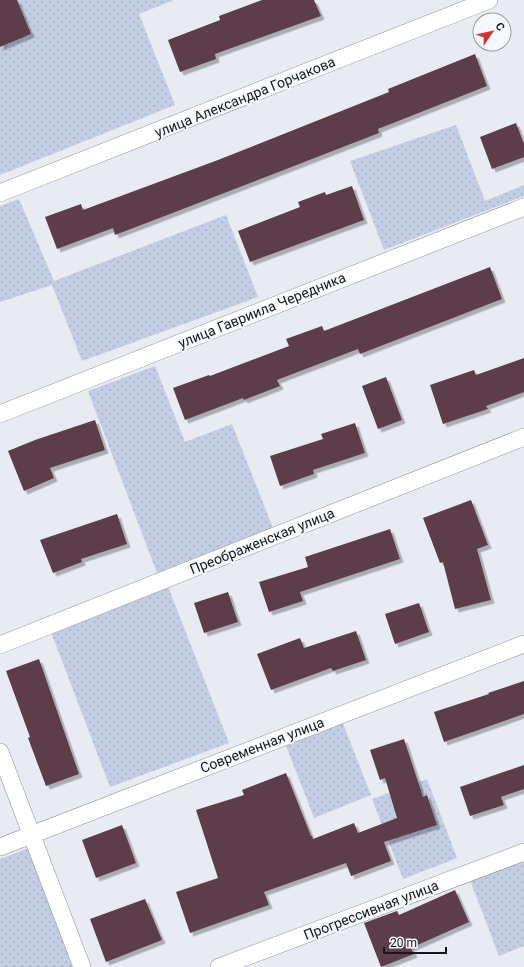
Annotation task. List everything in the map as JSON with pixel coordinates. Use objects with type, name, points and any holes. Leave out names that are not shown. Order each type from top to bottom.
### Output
[{"type":"street","name":"улица Александра Горчакова","points":[[0,193],[489,0]]},
{"type":"street","name":"улица Гавриила Чередника","points":[[0,414],[524,207]]},
{"type":"street","name":"Преображенская улица","points":[[0,645],[524,437]]},
{"type":"street","name":"Современная улица","points":[[0,847],[524,644]]},
{"type":"street","points":[[0,752],[82,967]]},
{"type":"street","name":"Прогрессивная улица","points":[[219,967],[524,852]]},
{"type":"shaded area","points":[[0,0],[174,0],[139,14],[175,105],[0,175]]},
{"type":"shaded area","points":[[456,125],[485,201],[524,185],[524,196],[384,250],[350,161]]},
{"type":"shaded area","points":[[19,199],[54,281],[226,215],[258,297],[82,361],[52,285],[0,302],[0,206]]},
{"type":"shaded area","points":[[155,366],[185,442],[232,424],[273,528],[157,573],[88,391]]},
{"type":"shaded area","points":[[167,584],[229,743],[110,787],[51,632]]},
{"type":"shaded area","points":[[342,721],[371,795],[314,818],[285,743]]},
{"type":"shaded area","points":[[427,779],[457,858],[403,879],[372,799]]},
{"type":"shaded area","points":[[29,848],[74,967],[0,967],[0,859]]},
{"type":"shaded area","points":[[521,854],[524,862],[524,946],[499,956],[468,875]]},
{"type":"building","points":[[0,0],[17,0],[31,34],[0,47]]},
{"type":"building","points":[[262,0],[314,0],[321,16],[215,54],[216,59],[180,72],[168,40],[220,20],[219,16]]},
{"type":"building","points":[[475,54],[487,86],[378,129],[379,133],[115,235],[113,228],[57,249],[45,217],[81,204],[83,210],[218,160],[389,92],[388,89]]},
{"type":"building","points":[[516,123],[524,144],[524,157],[492,169],[480,137]]},
{"type":"building","points":[[352,186],[364,220],[250,262],[238,231],[300,207],[298,202],[325,192],[326,195]]},
{"type":"building","points":[[490,267],[502,299],[360,354],[358,349],[277,380],[280,386],[185,420],[173,388],[209,375],[210,376],[289,346],[286,339],[322,326],[324,331]]},
{"type":"building","points":[[524,358],[524,392],[486,406],[488,409],[443,424],[430,385],[474,370],[476,375]]},
{"type":"building","points":[[386,377],[402,420],[378,429],[362,386]]},
{"type":"building","points":[[95,420],[105,450],[50,468],[54,478],[24,491],[8,451],[35,440]]},
{"type":"building","points":[[355,423],[365,453],[313,470],[314,474],[280,486],[270,456],[323,439],[321,434]]},
{"type":"building","points":[[471,500],[488,545],[477,549],[491,600],[455,609],[443,562],[440,563],[423,518]]},
{"type":"building","points":[[117,514],[127,544],[81,559],[82,562],[53,573],[40,540]]},
{"type":"building","points":[[390,529],[400,559],[300,592],[303,601],[269,612],[259,582],[308,567],[305,557]]},
{"type":"building","points":[[228,592],[238,622],[204,633],[194,603]]},
{"type":"building","points":[[419,603],[429,632],[395,644],[385,614]]},
{"type":"building","points":[[356,631],[366,660],[333,671],[331,668],[271,690],[257,654],[300,638],[304,648]]},
{"type":"building","points":[[39,659],[79,774],[46,786],[28,738],[30,737],[6,671]]},
{"type":"building","points":[[524,681],[524,714],[444,742],[434,712]]},
{"type":"building","points":[[404,739],[423,797],[427,795],[437,825],[384,842],[391,861],[351,876],[346,863],[264,892],[269,905],[190,933],[176,892],[218,878],[196,810],[244,795],[242,790],[286,773],[313,839],[354,823],[358,833],[397,818],[385,778],[380,780],[370,750]]},
{"type":"building","points":[[524,765],[524,789],[501,797],[504,805],[470,816],[460,787]]},
{"type":"building","points":[[122,825],[136,863],[96,878],[82,840]]},
{"type":"building","points":[[455,890],[469,922],[411,948],[414,954],[381,967],[364,923],[397,911],[399,915]]},
{"type":"building","points":[[145,899],[162,940],[106,962],[90,919]]}]
